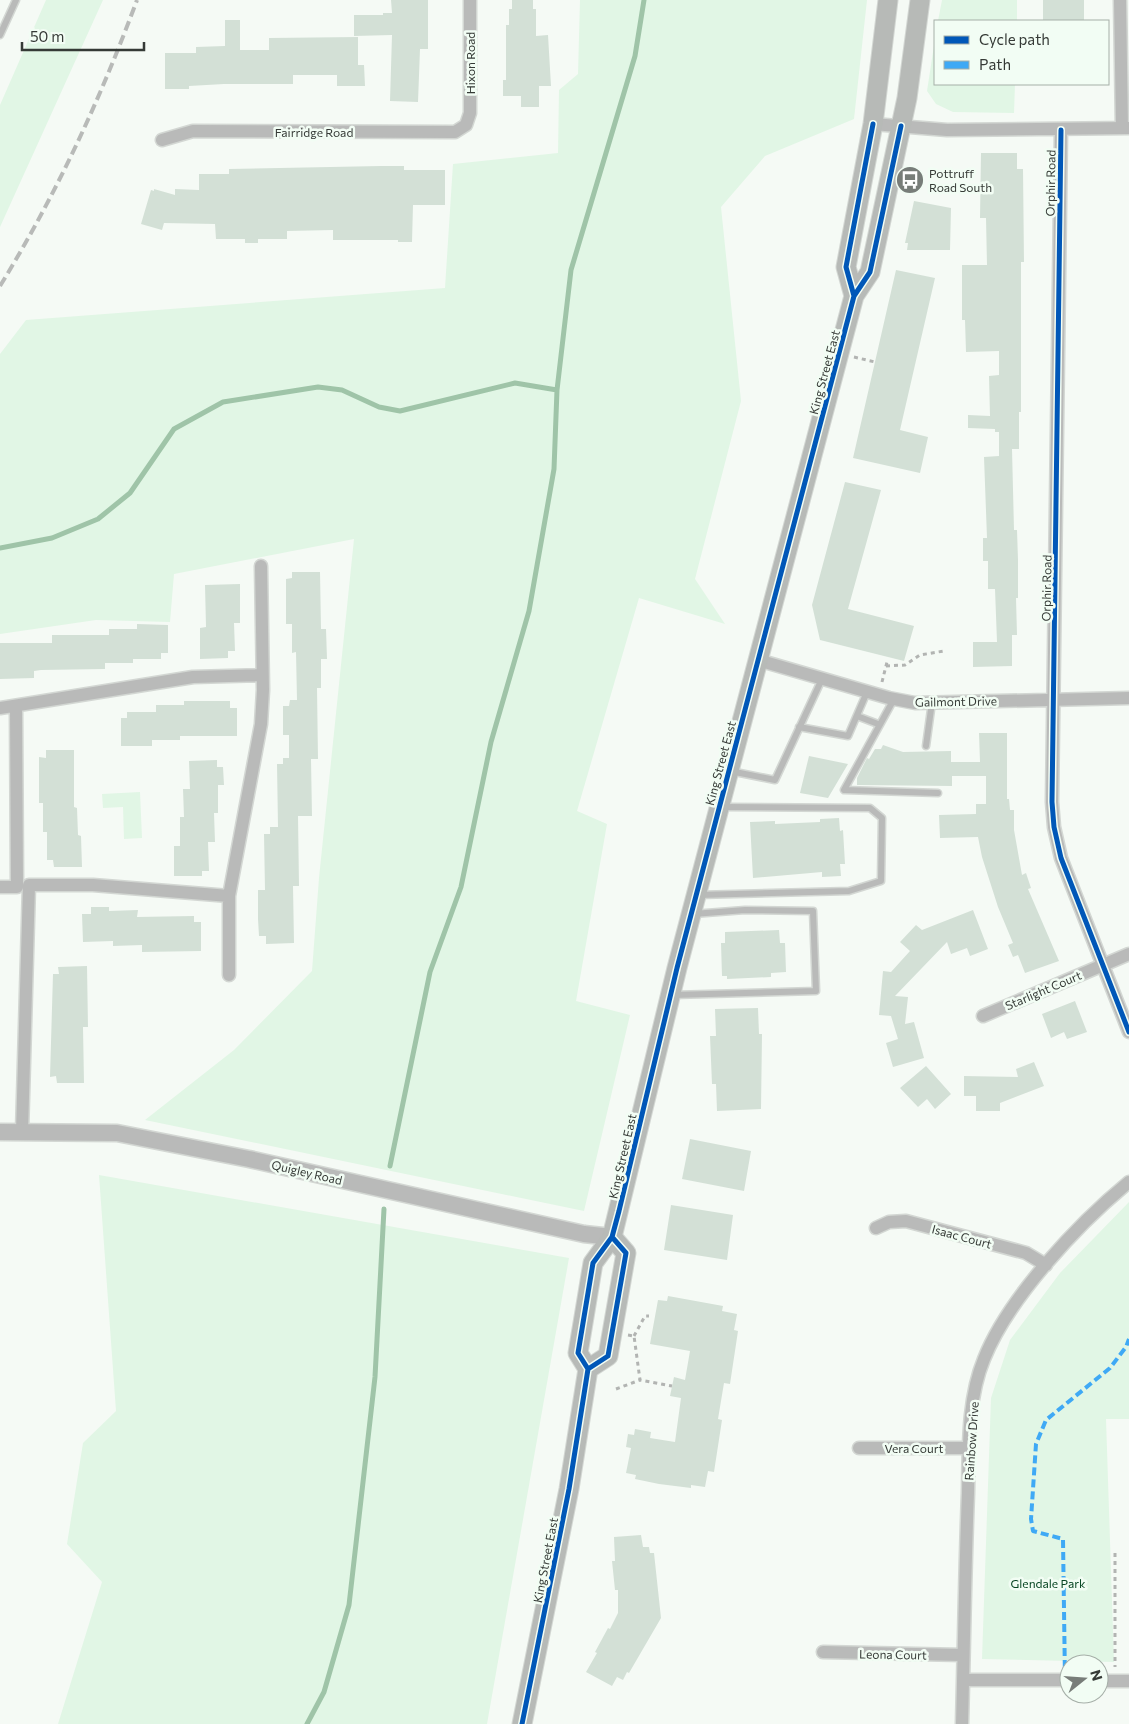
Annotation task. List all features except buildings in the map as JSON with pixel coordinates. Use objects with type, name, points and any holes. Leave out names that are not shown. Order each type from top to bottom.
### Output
[{"type":"main road","points":[[854,296],[846,267],[874,124],[888,0]]},
{"type":"main road","name":"King Street East","points":[[522,1724],[569,1489],[588,1369],[578,1353],[594,1263],[612,1237],[691,914],[854,296],[870,272],[901,126],[920,0]]},
{"type":"main road","points":[[588,1369],[608,1356],[626,1253],[612,1237]]},
{"type":"street","name":"Hixon Road","points":[[466,125],[470,113],[470,0]]},
{"type":"street","points":[[874,124],[947,130],[1125,128],[1120,0]]},
{"type":"street","name":"Fairridge Road","points":[[162,140],[193,131],[456,132],[466,125]]},
{"type":"street","name":"Orphir Road","points":[[1061,130],[1054,827],[1062,858],[1129,1032]]},
{"type":"street","points":[[229,975],[229,896],[260,724],[263,690],[261,566]]},
{"type":"street","name":"Gailmont Drive","points":[[758,660],[894,699],[916,703],[1054,698],[1129,698]]},
{"type":"street","points":[[0,708],[193,677],[262,675]]},
{"type":"street","points":[[16,706],[23,886],[22,1132]]},
{"type":"street","points":[[0,887],[93,885],[229,896]]},
{"type":"street","name":"Starlight Court","points":[[983,1016],[1129,954]]},
{"type":"street","name":"Quigley Road","points":[[0,1132],[117,1133],[249,1159],[584,1234],[612,1237]]},
{"type":"street","name":"Rainbow Drive","points":[[962,1724],[962,1655],[969,1448],[973,1401],[984,1359],[1026,1289],[1046,1264],[1129,1182]]},
{"type":"street","name":"Isaac Court","points":[[876,1228],[889,1222],[906,1221],[1026,1253],[1046,1264]]},
{"type":"street","name":"Vera Court","points":[[859,1448],[969,1448]]},
{"type":"street","name":"Leona Court","points":[[823,1652],[962,1655]]},
{"type":"street","points":[[963,1680],[1059,1680]]},
{"type":"street","points":[[1109,1681],[1129,1681]]},
{"type":"lane","points":[[0,36],[16,0]]},
{"type":"lane","points":[[729,771],[776,780],[822,679]]},
{"type":"lane","points":[[800,727],[848,736],[857,716],[873,693]]},
{"type":"lane","points":[[894,699],[878,724],[844,790],[938,793]]},
{"type":"lane","points":[[926,746],[932,702]]},
{"type":"lane","points":[[857,716],[878,724]]},
{"type":"lane","points":[[696,895],[849,892],[881,881],[882,818],[870,808],[720,807]]},
{"type":"lane","points":[[672,995],[816,991],[813,910],[745,910],[691,914]]},
{"type":"path","points":[[873,693],[887,664],[905,665],[920,655],[944,651]]},
{"type":"path","points":[[640,1380],[634,1336],[645,1316],[649,1316]]},
{"type":"path","points":[[625,1334],[634,1336]]},
{"type":"path","points":[[616,1389],[640,1380],[672,1386]]},
{"type":"path","points":[[1115,1552],[1115,1681]]},
{"type":"green space","points":[[46,0],[103,0],[0,227],[0,105]]},
{"type":"green space","points":[[580,0],[867,0],[854,119],[765,156],[721,207],[741,401],[695,579],[725,624],[639,598],[577,811],[607,824],[576,1001],[630,1015],[584,1211],[145,1120],[234,1050],[312,971],[319,878],[354,539],[174,574],[170,622],[96,620],[0,634],[0,354],[26,320],[445,288],[453,164],[558,153],[559,90],[578,74]]},
{"type":"green space","points":[[942,0],[1017,0],[1017,20],[938,20]]},
{"type":"green space","points":[[934,46],[934,85],[1015,85],[1014,113],[953,112],[936,104],[927,91]]},
{"type":"green space","points":[[140,792],[142,838],[124,839],[123,807],[103,808],[102,794]]},
{"type":"green space","points":[[99,1175],[569,1258],[487,1724],[58,1724],[102,1582],[67,1544],[83,1443],[116,1411]]},
{"type":"green space","name":"Glendale Park","points":[[1129,1202],[1129,1419],[1106,1419],[1114,1662],[1109,1662],[1109,1654],[1059,1654],[1059,1661],[982,1659],[991,1398],[1010,1340],[1060,1273]]},
{"type":"waterway","points":[[390,1166],[430,972],[461,887],[491,742],[529,611],[554,469],[557,390],[571,270],[635,56],[644,0]]},
{"type":"waterway","points":[[0,548],[52,538],[98,519],[130,493],[174,429],[223,402],[318,387],[342,390],[379,407],[400,411],[515,383],[557,390]]},
{"type":"waterway","points":[[307,1724],[324,1692],[349,1605],[375,1377],[384,1209]]},
{"type":"railway","points":[[0,286],[40,217],[76,146],[108,74],[137,0]]},
{"type":"marked path","points":[[1065,1654],[1063,1539],[1033,1531],[1031,1519],[1036,1444],[1046,1420],[1110,1368],[1126,1347],[1129,1339]]},
{"type":"cycle path","points":[[854,296],[846,267],[873,124]]},
{"type":"cycle path","points":[[522,1724],[569,1489],[588,1369],[578,1353],[593,1263],[612,1237],[677,968],[854,296],[870,272],[901,126]]},
{"type":"cycle path","points":[[1061,130],[1052,802],[1054,827],[1061,858],[1129,1032]]},
{"type":"cycle path","points":[[588,1369],[608,1356],[626,1253],[612,1237]]},
{"type":"place","name":"Pottruff Road South","points":[[910,180]]}]
